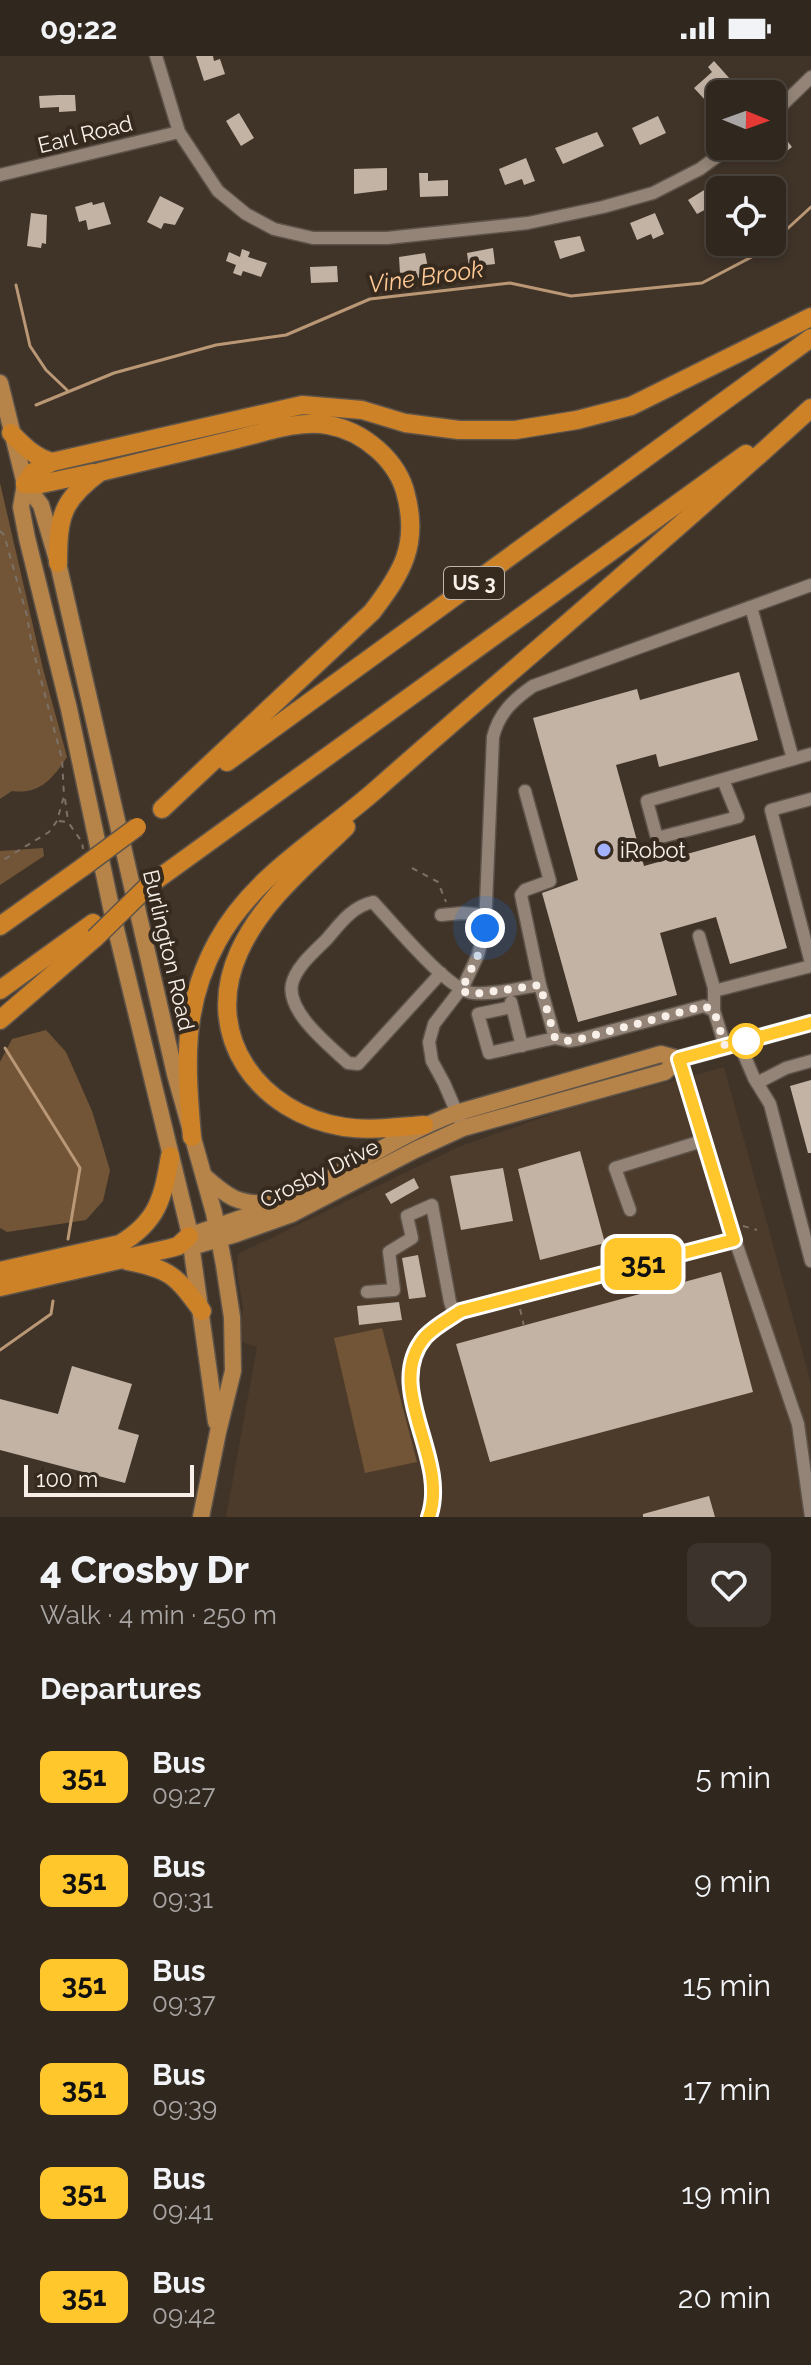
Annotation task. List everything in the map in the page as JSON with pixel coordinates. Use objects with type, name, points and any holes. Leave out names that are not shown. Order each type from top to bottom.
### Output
[{"type":"highway","points":[[25,484],[33,472],[52,462],[302,405],[362,410],[405,423],[459,430],[515,430],[577,420],[631,406],[811,317]]},
{"type":"highway","name":"US 3","points":[[0,926],[811,338]]},
{"type":"highway","points":[[192,1137],[186,1046],[192,1008],[217,942],[262,882],[368,797],[567,621],[699,510],[811,408]]},
{"type":"highway","name":"US 3","points":[[94,930],[148,886],[811,408]]},
{"type":"highway","points":[[25,484],[41,484],[100,472],[291,426],[329,425],[355,433],[374,446],[393,466],[405,488],[411,513],[411,538],[394,583],[372,612],[162,809]]},
{"type":"highway","points":[[11,433],[29,451],[52,462]]},
{"type":"highway","points":[[58,563],[58,531],[65,505],[76,490],[100,472]]},
{"type":"highway","points":[[368,797],[352,822],[276,896],[252,927],[238,953],[231,975],[227,1016],[232,1037],[251,1075],[266,1092],[290,1109],[343,1127],[424,1125]]},
{"type":"highway","points":[[0,990],[94,930]]},
{"type":"highway","points":[[0,1020],[94,930]]},
{"type":"highway","points":[[0,1271],[120,1244],[137,1234],[153,1217],[162,1196],[170,1156]]},
{"type":"highway","points":[[0,1287],[186,1243]]},
{"type":"highway","points":[[117,1259],[158,1267],[171,1273],[202,1311]]},
{"type":"main road","name":"Burlington Road","points":[[0,383],[25,484],[41,505],[58,563],[192,1137],[218,1233],[232,1317],[233,1371],[201,1517]]},
{"type":"main road","name":"Burlington Road","points":[[25,484],[21,507],[27,538],[170,1156],[202,1311],[218,1432]]},
{"type":"main road","name":"Crosby Drive","points":[[218,1233],[273,1204],[301,1194],[424,1125],[460,1120],[661,1054],[679,1059],[811,1023]]},
{"type":"main road","name":"Crosby Drive","points":[[186,1243],[292,1214],[415,1150],[460,1120]]},
{"type":"main road","points":[[204,1176],[233,1200],[273,1204]]},
{"type":"street","points":[[156,56],[179,132],[218,191],[246,214],[274,229],[313,238],[387,238],[528,223],[653,193],[712,160]]},
{"type":"street","points":[[786,101],[811,77]]},
{"type":"street","name":"Earl Road","points":[[0,175],[179,132]]},
{"type":"street","points":[[460,1120],[432,1061],[429,1042],[434,1024],[461,991],[478,955],[487,915],[493,737],[503,712],[533,686],[811,585]]},
{"type":"street","points":[[751,607],[793,759]]},
{"type":"street","points":[[723,780],[738,817],[657,838],[647,801],[811,754]]},
{"type":"street","points":[[525,791],[550,881],[525,890],[521,895],[555,1038]]},
{"type":"street","points":[[714,991],[811,964],[771,810],[811,799]]},
{"type":"street","points":[[441,973],[358,1064],[348,1063],[301,1017],[291,986],[299,968],[353,910],[373,902],[461,991],[474,994],[540,985]]},
{"type":"street","points":[[446,915],[487,915]]},
{"type":"street","points":[[699,936],[714,991],[714,1011],[770,1104],[808,1236],[811,1261]]},
{"type":"street","points":[[508,989],[522,1046]]},
{"type":"street","points":[[512,1007],[478,1014],[489,1053],[555,1038],[569,1041],[580,1039],[704,1006],[714,1011]]},
{"type":"street","points":[[679,1059],[734,1240],[798,1424],[811,1517]]},
{"type":"street","points":[[757,1083],[786,1068],[811,1061]]},
{"type":"street","points":[[630,1210],[615,1168],[702,1141]]},
{"type":"street","points":[[367,1292],[394,1290],[389,1252],[412,1238],[407,1216],[432,1205],[455,1315]]},
{"type":"street","points":[[429,1517],[433,1471],[417,1414],[410,1370],[412,1358],[426,1336],[455,1315],[521,1294],[734,1240]]},
{"type":"path","points":[[0,531],[4,535],[27,616],[62,759],[68,822],[82,842]]},
{"type":"path","points":[[0,862],[49,832],[57,821],[64,796]]},
{"type":"path","points":[[57,821],[68,822]]},
{"type":"path","points":[[412,868],[438,882],[446,915]]},
{"type":"path","points":[[738,1224],[757,1230]]},
{"type":"shaded area","points":[[0,483],[43,669],[67,757],[38,788],[12,791],[0,799]]},
{"type":"shaded area","points":[[43,848],[44,856],[0,885],[0,851]]},
{"type":"shaded area","points":[[46,1030],[66,1052],[92,1111],[110,1170],[103,1201],[86,1220],[7,1232],[0,1228],[0,1062],[12,1039]]},
{"type":"shaded area","points":[[724,1067],[811,1383],[811,1517],[226,1517],[257,1347],[239,1341],[243,1309],[237,1270],[238,1254],[458,1147],[564,1110]]},
{"type":"shaded area","points":[[382,1328],[417,1462],[365,1473],[334,1338]]},
{"type":"building","points":[[196,56],[213,56],[214,61],[220,59],[225,74],[204,81]]},
{"type":"building","points":[[714,61],[730,79],[706,80],[706,101],[694,88],[712,72],[708,67]]},
{"type":"building","points":[[75,95],[76,111],[59,112],[59,107],[40,108],[39,96]]},
{"type":"building","points":[[239,113],[254,138],[241,146],[226,121]]},
{"type":"building","points":[[658,116],[666,133],[640,145],[632,128]]},
{"type":"building","points":[[597,132],[604,146],[563,164],[555,148]]},
{"type":"building","points":[[526,158],[535,181],[524,185],[522,179],[505,185],[499,169]]},
{"type":"building","points":[[387,168],[387,190],[354,194],[354,169]]},
{"type":"building","points":[[419,173],[428,173],[428,181],[448,180],[448,196],[420,197]]},
{"type":"building","points":[[706,189],[706,209],[697,214],[688,200]]},
{"type":"building","points":[[160,196],[184,208],[175,225],[164,223],[161,229],[147,222]]},
{"type":"building","points":[[92,202],[93,205],[104,202],[111,224],[88,230],[86,220],[79,222],[75,207]]},
{"type":"building","points":[[31,213],[47,215],[46,244],[42,243],[41,248],[27,246]]},
{"type":"building","points":[[655,213],[664,234],[653,239],[651,234],[637,240],[630,223]]},
{"type":"building","points":[[580,236],[585,251],[560,259],[554,241]]},
{"type":"building","points":[[493,248],[495,264],[469,267],[467,253]]},
{"type":"building","points":[[242,249],[250,252],[248,257],[267,263],[261,277],[243,271],[241,276],[233,273],[236,265],[226,261],[229,252],[240,257]]},
{"type":"building","points":[[425,253],[430,277],[417,278],[416,271],[400,273],[399,257]]},
{"type":"building","points":[[337,266],[338,282],[311,283],[310,267]]},
{"type":"building","name":"iRobot","points":[[739,672],[758,740],[659,767],[656,754],[616,765],[644,866],[755,835],[787,948],[730,964],[716,917],[660,933],[677,995],[578,1022],[542,893],[578,880],[533,718],[637,689],[640,700]]},
{"type":"building","points":[[811,1080],[811,1153],[808,1153],[790,1086]]},
{"type":"building","points":[[580,1151],[605,1243],[540,1260],[518,1169]]},
{"type":"building","points":[[503,1168],[513,1221],[461,1230],[450,1176]]},
{"type":"building","points":[[414,1178],[419,1188],[391,1204],[385,1194]]},
{"type":"building","points":[[418,1255],[426,1297],[409,1299],[402,1258]]},
{"type":"building","points":[[721,1272],[753,1392],[490,1462],[456,1344]]},
{"type":"building","points":[[399,1302],[402,1320],[359,1325],[357,1306]]},
{"type":"building","points":[[72,1366],[132,1384],[118,1429],[139,1435],[125,1483],[0,1450],[0,1399],[58,1414]]},
{"type":"building","points":[[709,1496],[715,1517],[643,1517],[643,1514]]},
{"type":"waterway","name":"Vine Brook","points":[[36,405],[114,373],[216,345],[286,335],[370,299],[510,283],[571,296],[702,283],[763,251],[811,207]]},
{"type":"waterway","points":[[16,285],[30,346],[46,370],[67,390]]},
{"type":"waterway","name":"Vine Brook","points":[[5,1048],[80,1168],[68,1239]]},
{"type":"waterway","name":"Vine Brook","points":[[0,1350],[51,1314],[53,1301]]},
{"type":"bus line","name":"351","points":[[429,1517],[432,1511],[433,1471],[417,1414],[410,1370],[412,1358],[426,1336],[461,1311],[734,1240],[679,1059],[811,1023]]},
{"type":"place","name":"iRobot","points":[[604,850]]},
{"type":"route","points":[[485,928],[478,955],[461,991],[474,994],[540,985],[555,1038],[569,1041],[580,1039],[704,1006],[714,1011],[725,1046],[746,1041]]}]
